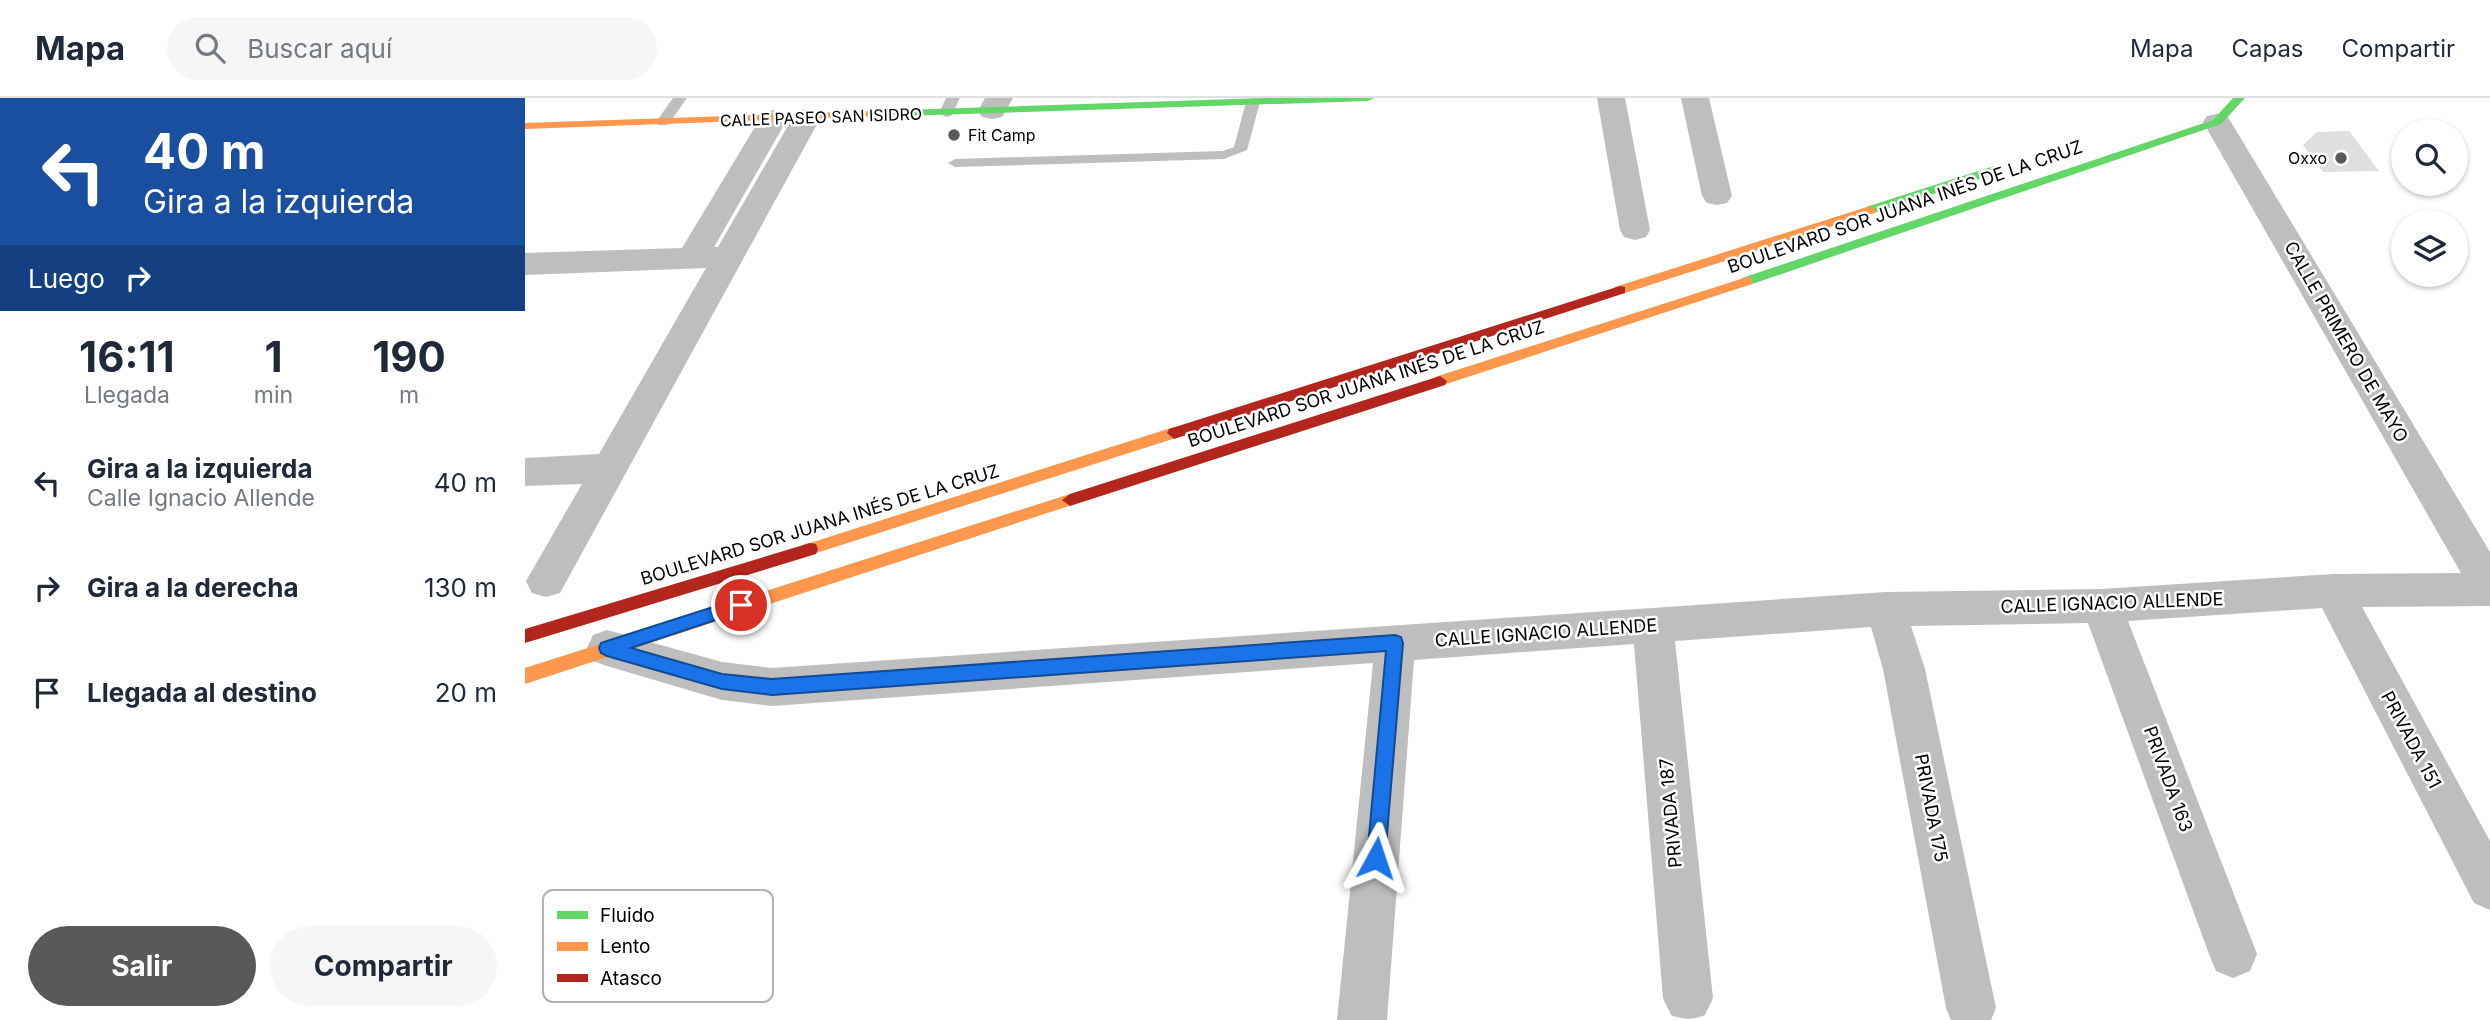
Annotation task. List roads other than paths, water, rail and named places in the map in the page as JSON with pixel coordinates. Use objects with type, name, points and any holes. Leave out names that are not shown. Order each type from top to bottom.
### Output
[{"type":"main road","name":"CALLE PASEO SAN ISIDRO","points":[[525,126],[807,117],[949,105],[1369,98]]},
{"type":"main road","name":"BOULEVARD SOR JUANA INÉS DE LA CRUZ","points":[[525,676],[1659,310],[2223,111]]},
{"type":"main road","name":"BOULEVARD SOR JUANA INÉS DE LA CRUZ","points":[[525,636],[844,539],[2007,165]]},
{"type":"street","points":[[1611,98],[1635,230]]},
{"type":"street","points":[[1695,98],[1717,197]]},
{"type":"street","name":"CALLE PRIMERO DE MAYO","points":[[2223,111],[2490,588]]},
{"type":"street","points":[[546,582],[807,117]]},
{"type":"street","points":[[692,258],[774,118]]},
{"type":"street","points":[[525,264],[729,257]]},
{"type":"street","points":[[525,472],[610,468]]},
{"type":"street","name":"CALLE IGNACIO ALLENDE","points":[[607,648],[722,681],[772,687],[1886,609],[2101,606],[2334,591],[2490,588]]},
{"type":"street","name":"PRIVADA 151","points":[[2334,591],[2490,887]]},
{"type":"street","name":"PRIVADA 163","points":[[2101,606],[2128,670],[2233,954]]},
{"type":"street","name":"PRIVADA 175","points":[[1886,609],[1904,669],[1971,1007]]},
{"type":"street","name":"PRIVADA 187","points":[[1653,627],[1688,998]]},
{"type":"street","points":[[1361,1020],[1395,643]]},
{"type":"lane","points":[[663,122],[680,98]]},
{"type":"lane","points":[[955,163],[1224,155],[1240,150],[1253,102]]},
{"type":"place","name":"Fit Camp","points":[[954,135]]},
{"type":"place","name":"Oxxo","points":[[2341,158]]}]
